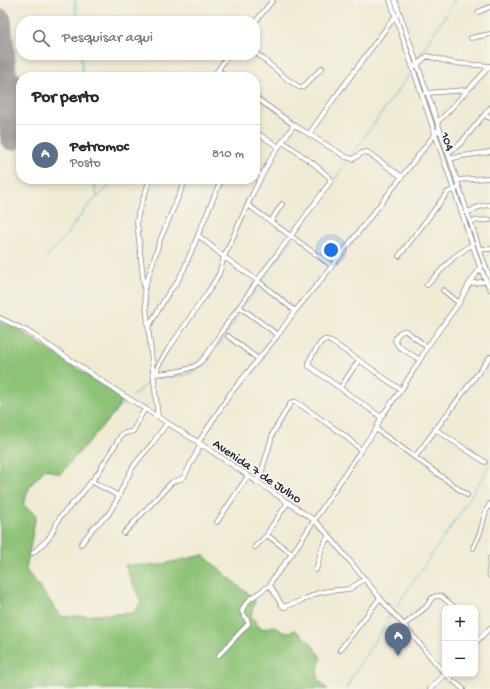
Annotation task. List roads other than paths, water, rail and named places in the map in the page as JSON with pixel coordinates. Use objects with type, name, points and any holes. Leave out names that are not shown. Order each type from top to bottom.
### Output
[{"type":"street","points":[[260,16],[273,0]]},
{"type":"street","name":"104","points":[[390,0],[415,66],[473,244],[483,266],[490,288]]},
{"type":"street","points":[[395,0],[415,66],[450,159],[456,180],[456,189],[470,221],[483,266],[488,270],[488,280],[469,284]]},
{"type":"street","points":[[478,12],[490,7]]},
{"type":"street","points":[[309,134],[332,100],[396,15]]},
{"type":"street","points":[[471,38],[490,34]]},
{"type":"street","points":[[260,56],[299,88],[303,87],[322,68]]},
{"type":"street","points":[[415,66],[427,56],[453,63],[490,66]]},
{"type":"street","points":[[221,72],[218,70],[225,60]]},
{"type":"street","points":[[437,122],[490,66]]},
{"type":"street","points":[[426,93],[467,90]]},
{"type":"street","points":[[260,101],[294,125],[346,157],[351,159],[367,152],[402,177]]},
{"type":"street","points":[[448,153],[461,143],[490,108]]},
{"type":"street","points":[[484,114],[490,118]]},
{"type":"street","points":[[260,179],[271,158],[294,125]]},
{"type":"street","points":[[124,532],[172,482],[184,477],[200,443],[230,394],[439,129]]},
{"type":"street","points":[[260,135],[279,147]]},
{"type":"street","points":[[155,374],[193,367],[203,360],[224,328],[292,236],[331,180],[314,164],[283,142]]},
{"type":"street","points":[[450,159],[490,152]]},
{"type":"street","points":[[456,180],[490,178]]},
{"type":"street","points":[[148,184],[137,217],[148,326],[155,374],[158,417]]},
{"type":"street","points":[[145,289],[160,240],[184,184]]},
{"type":"street","points":[[148,326],[169,292],[176,284],[184,269],[220,184]]},
{"type":"street","points":[[155,374],[169,348],[219,274],[224,258],[258,184]]},
{"type":"street","points":[[399,256],[448,192],[456,189]]},
{"type":"street","points":[[271,221],[282,204]]},
{"type":"street","points":[[248,205],[332,266]]},
{"type":"street","points":[[467,213],[475,208],[490,205]]},
{"type":"street","points":[[470,221],[490,220]]},
{"type":"street","points":[[198,235],[224,258],[258,281],[295,311]]},
{"type":"street","points":[[427,285],[454,257],[473,244]]},
{"type":"street","points":[[479,249],[490,249]]},
{"type":"street","points":[[219,655],[248,624],[242,611],[248,601],[270,585],[272,580],[292,554],[376,429],[381,417],[401,390],[427,347],[459,303],[469,284],[483,266]]},
{"type":"street","points":[[443,290],[459,303]]},
{"type":"street","points":[[240,307],[278,335]]},
{"type":"street","name":"Avenida 7 de Julho","points":[[0,318],[27,331],[200,443],[314,520],[329,535],[380,598],[442,670]]},
{"type":"street","points":[[420,360],[398,346],[395,340],[396,337],[401,332],[406,331],[427,347]]},
{"type":"street","points":[[228,336],[258,359]]},
{"type":"street","points":[[381,417],[309,366],[308,364],[310,359],[321,342],[328,340],[360,360],[401,390]]},
{"type":"street","points":[[415,456],[490,357]]},
{"type":"street","points":[[340,388],[360,360]]},
{"type":"street","points":[[256,482],[261,474],[274,430],[292,402],[296,402],[361,450]]},
{"type":"street","points":[[33,553],[49,538],[60,517],[80,496],[98,473],[122,434],[131,432],[145,408]]},
{"type":"street","points":[[81,544],[94,528],[108,515],[139,459],[167,423]]},
{"type":"street","points":[[376,429],[467,495]]},
{"type":"street","points":[[435,429],[485,462]]},
{"type":"street","points":[[217,522],[248,476]]},
{"type":"street","points":[[91,481],[119,496]]},
{"type":"street","points":[[255,547],[267,535],[288,502]]},
{"type":"street","points":[[473,548],[480,533],[482,520],[490,504]]},
{"type":"street","points":[[267,535],[292,554]]},
{"type":"street","points":[[316,570],[322,548],[329,535]]},
{"type":"street","points":[[490,558],[490,576]]},
{"type":"street","points":[[270,585],[283,606],[286,607],[328,590],[349,589],[365,579]]},
{"type":"street","points":[[404,625],[426,607],[430,599],[437,596],[441,596],[452,605]]},
{"type":"street","points":[[340,650],[380,598]]},
{"type":"street","points":[[477,641],[490,628]]},
{"type":"street","points":[[430,689],[442,677]]},
{"type":"street","name":"Avenida 7 de Julho","points":[[449,677],[463,689]]},
{"type":"waterway","points":[[75,0],[77,16]]},
{"type":"waterway","points":[[419,57],[455,0]]},
{"type":"waterway","points":[[81,60],[83,72]]},
{"type":"waterway","points":[[363,139],[411,72]]},
{"type":"waterway","points":[[351,156],[361,142]]},
{"type":"waterway","points":[[334,181],[348,160]]},
{"type":"waterway","points":[[94,184],[97,196]]},
{"type":"waterway","points":[[45,258],[63,239],[84,211],[111,184]]},
{"type":"waterway","points":[[296,234],[328,189]]},
{"type":"waterway","points":[[275,263],[292,239]]},
{"type":"waterway","points":[[262,281],[268,272]]},
{"type":"waterway","points":[[244,306],[259,285]]},
{"type":"waterway","points":[[218,346],[241,311]]},
{"type":"waterway","points":[[159,378],[189,374],[201,367],[212,355]]},
{"type":"waterway","points":[[132,396],[151,381]]},
{"type":"waterway","points":[[113,412],[128,400]]},
{"type":"waterway","points":[[396,607],[461,512],[490,465]]},
{"type":"waterway","points":[[346,689],[356,670],[391,614]]},
{"type":"waterway","points":[[0,676],[6,672],[10,666]]},
{"type":"waterway","points":[[314,682],[319,689]]},
{"type":"place","name":"Petromoc","points":[[398,656]]}]
